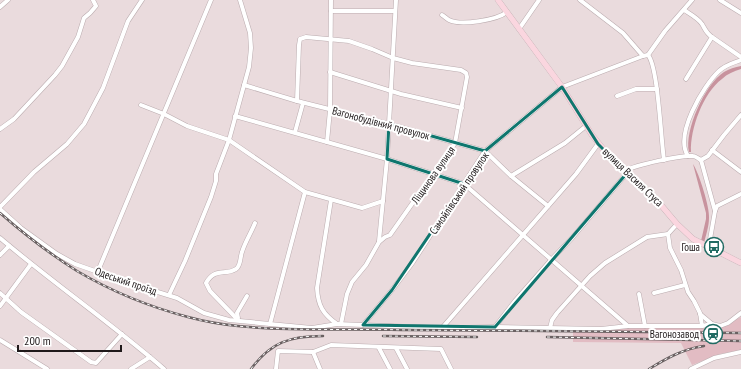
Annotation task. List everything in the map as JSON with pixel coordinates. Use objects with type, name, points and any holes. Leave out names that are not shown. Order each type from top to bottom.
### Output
[{"type":"main road","name":"вулиця Василя Стуса","points":[[498,0],[562,87],[598,144],[625,172],[655,198],[677,224],[693,239],[741,263]]},
{"type":"street","points":[[0,7],[8,0]]},
{"type":"street","points":[[0,129],[14,120],[62,66],[78,36],[84,18],[96,6],[93,0]]},
{"type":"street","points":[[0,208],[34,172],[67,144],[84,124],[104,88],[128,21],[142,0]]},
{"type":"street","points":[[98,271],[211,0]]},
{"type":"street","points":[[169,295],[206,210],[216,181],[216,174],[229,140],[249,67],[251,48],[250,33],[240,0]]},
{"type":"street","points":[[327,142],[330,110],[331,0]]},
{"type":"street","points":[[379,242],[381,235],[387,159],[396,0]]},
{"type":"street","points":[[519,28],[539,0]]},
{"type":"street","points":[[580,0],[623,33],[643,56]]},
{"type":"street","points":[[664,160],[657,89],[651,58],[648,55],[665,31],[692,0]]},
{"type":"street","points":[[720,0],[741,14]]},
{"type":"street","points":[[684,10],[697,19],[702,24],[706,32],[712,37],[741,57]]},
{"type":"street","points":[[330,11],[395,12]]},
{"type":"street","points":[[442,15],[449,20],[466,22],[503,15],[507,12]]},
{"type":"street","name":"Ліщинова вулиця","points":[[297,101],[299,45],[300,39],[306,37],[354,43],[393,58],[412,63],[461,70],[466,73],[467,77],[456,143],[390,235],[379,242],[371,257],[355,278],[349,288],[339,324]]},
{"type":"street","points":[[686,79],[712,37]]},
{"type":"street","name":"Самойлівський провулок","points":[[362,325],[392,290],[485,151],[562,87],[648,55]]},
{"type":"street","points":[[688,156],[686,154],[685,147],[686,131],[696,102],[712,78],[720,70],[725,66],[741,60]]},
{"type":"street","points":[[330,72],[401,94],[462,108]]},
{"type":"street","name":"Вагонобудівний провулок","points":[[244,85],[303,103],[388,124],[485,151],[511,176],[548,206]]},
{"type":"street","points":[[617,96],[636,89],[657,89]]},
{"type":"street","points":[[295,132],[303,103]]},
{"type":"street","points":[[141,105],[164,114],[187,126],[229,140],[305,192],[362,208],[383,201]]},
{"type":"street","points":[[701,160],[708,156],[724,134],[741,115]]},
{"type":"street","points":[[235,116],[387,159],[464,184],[628,326]]},
{"type":"street","points":[[511,176],[565,143],[586,126]]},
{"type":"street","points":[[442,328],[576,174],[598,144]]},
{"type":"street","points":[[712,150],[741,172]]},
{"type":"street","points":[[495,327],[515,301],[572,238],[625,172],[664,160],[694,156],[701,160],[715,211]]},
{"type":"street","points":[[270,324],[305,192]]},
{"type":"street","points":[[708,247],[717,206],[741,194]]},
{"type":"street","points":[[331,200],[317,288],[318,300],[321,308],[339,324]]},
{"type":"street","name":"Одеський проїзд","points":[[0,208],[21,228],[57,254],[75,264],[169,295],[204,313],[228,320],[312,328],[339,324],[442,328],[495,327],[601,329],[628,326],[702,326],[712,324],[720,326],[728,323],[741,313]]},
{"type":"street","points":[[238,320],[210,291],[206,283],[215,274],[236,269],[239,266],[245,242],[255,223]]},
{"type":"street","points":[[550,328],[552,320],[557,313],[590,276],[605,262],[647,237],[668,234],[677,224]]},
{"type":"street","points":[[668,234],[670,248],[681,270],[688,292],[700,314],[702,326]]},
{"type":"street","points":[[0,238],[164,369]]},
{"type":"street","points":[[0,255],[9,246]]},
{"type":"street","points":[[0,306],[31,264]]},
{"type":"street","points":[[654,293],[686,285]]},
{"type":"street","points":[[0,293],[21,312],[91,362],[96,363],[102,358],[122,334]]},
{"type":"street","points":[[639,294],[645,326]]},
{"type":"street","points":[[238,320],[237,313],[247,296]]},
{"type":"street","points":[[700,314],[712,324]]},
{"type":"street","points":[[0,340],[47,369]]},
{"type":"street","points":[[276,369],[278,350],[313,352],[331,346],[441,349],[452,369]]},
{"type":"street","points":[[379,348],[390,369]]},
{"type":"street","points":[[396,348],[407,369]]},
{"type":"street","points":[[313,352],[320,369]]},
{"type":"street","points":[[691,369],[714,358],[741,352]]},
{"type":"street","points":[[131,369],[150,357]]},
{"type":"highlighted area","points":[[562,87],[598,144],[627,173],[495,327],[363,325],[392,290],[464,184],[387,159],[389,124],[485,151]]},
{"type":"shaded area","points":[[741,66],[741,69],[724,77],[709,93],[695,122],[691,152],[689,152],[688,143],[690,132],[703,97],[717,78],[724,72]]},
{"type":"shaded area","points":[[693,164],[704,191],[709,213],[704,243],[701,241],[706,213]]},
{"type":"shaded area","points":[[741,317],[741,350],[720,354],[692,365],[681,343],[573,342],[573,329],[709,327],[713,325],[721,327]]},
{"type":"railway","points":[[0,213],[57,258],[103,285],[131,298],[159,308],[213,323],[288,329],[741,333]]},
{"type":"railway","points":[[251,369],[266,352],[282,342],[301,337],[323,336]]},
{"type":"railway","points":[[383,336],[477,337]]},
{"type":"railway","points":[[547,337],[741,341]]},
{"type":"railway","points":[[649,369],[675,354],[704,346]]},
{"type":"place","name":"Гоша","points":[[714,247]]},
{"type":"place","name":"Вагонозавод","points":[[713,334]]}]
